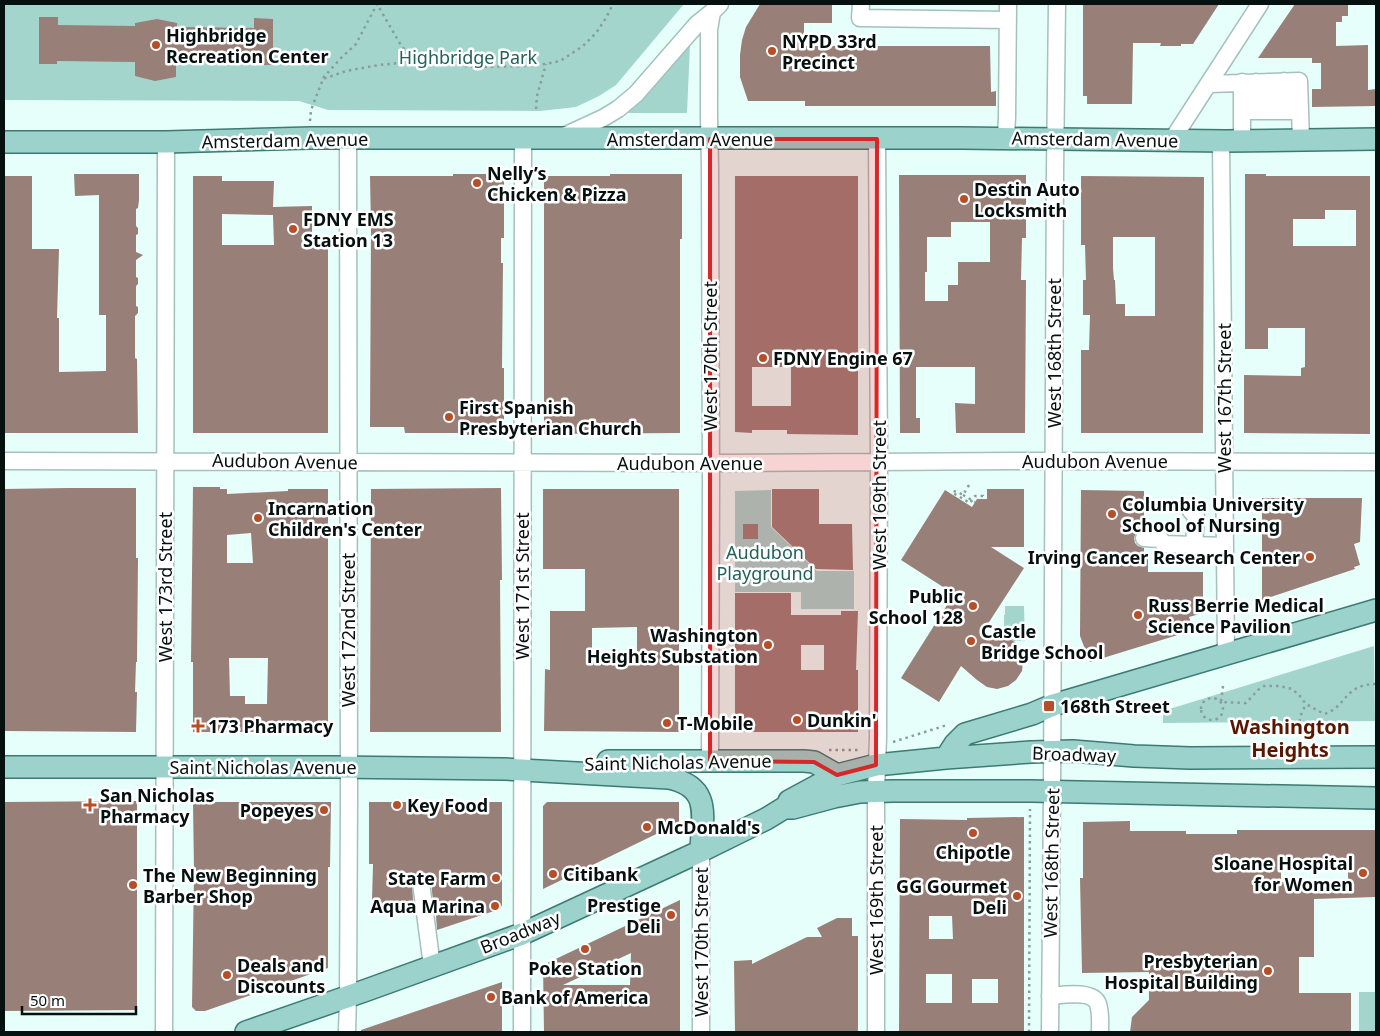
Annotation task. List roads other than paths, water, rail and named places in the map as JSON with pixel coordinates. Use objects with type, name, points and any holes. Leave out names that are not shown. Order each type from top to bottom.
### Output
[{"type":"main road","name":"Amsterdam Avenue","points":[[4,142],[166,142],[310,138],[1006,138],[1221,141],[1376,139]]},
{"type":"main road","points":[[946,758],[955,744],[966,734],[1032,714],[1053,705],[1376,610]]},
{"type":"main road","name":"Broadway","points":[[246,1032],[522,934],[701,852],[766,819],[784,808],[790,800],[876,755],[946,758],[1031,752],[1073,752],[1215,758],[1376,756]]},
{"type":"main road","points":[[1211,794],[1215,758]]},
{"type":"main road","name":"Saint Nicholas Avenue","points":[[523,769],[590,762],[804,761],[814,762],[837,775]]},
{"type":"main road","name":"Saint Nicholas Avenue","points":[[4,767],[523,769],[660,777],[686,783],[696,791],[702,808],[701,852]]},
{"type":"main road","name":"Broadway","points":[[784,808],[793,808],[834,797],[876,791],[1211,794],[1376,798]]},
{"type":"street","points":[[861,4],[860,18],[1008,12],[1006,138]]},
{"type":"street","name":"West 168th Street","points":[[1050,1032],[1057,4]]},
{"type":"street","points":[[1172,140],[1260,4]]},
{"type":"street","points":[[557,139],[618,110],[636,94],[697,24],[716,8]]},
{"type":"street","name":"West 170th Street","points":[[710,760],[711,463],[708,30],[716,8]]},
{"type":"street","points":[[1208,84],[1299,81],[1242,141]]},
{"type":"street","points":[[1263,82],[1271,111],[1301,140]]},
{"type":"street","points":[[1263,82],[1271,111]]},
{"type":"street","name":"West 172nd Street","points":[[347,1032],[349,767],[347,462],[348,138]]},
{"type":"street","name":"West 171st Street","points":[[522,1032],[523,139]]},
{"type":"street","name":"West 169th Street","points":[[876,1032],[879,461],[877,139]]},
{"type":"street","name":"West 167th Street","points":[[1221,141],[1226,654]]},
{"type":"street","name":"West 173rd Street","points":[[164,1032],[166,142]]},
{"type":"street","name":"Audubon Avenue","points":[[4,460],[522,463],[861,463],[879,461],[1376,462]]},
{"type":"street","points":[[1191,511],[1196,516],[1194,545]]},
{"type":"street","points":[[1144,543],[1160,539],[1164,544],[1225,546]]},
{"type":"street","name":"West 170th Street","points":[[701,852],[701,1032]]},
{"type":"street","points":[[421,883],[432,966]]},
{"type":"street","points":[[1050,996],[1091,996],[1098,1004],[1100,1032]]},
{"type":"place","name":"Highbridge Recreation Center","points":[[156,45]]},
{"type":"place","name":"NYPD 33rd Precinct","points":[[772,51]]},
{"type":"place","name":"Nelly’s Chicken & Pizza","points":[[477,183]]},
{"type":"place","name":"Destin Auto Locksmith","points":[[964,199]]},
{"type":"place","name":"FDNY EMS Station 13","points":[[293,229]]},
{"type":"place","name":"FDNY Engine 67","points":[[763,358]]},
{"type":"place","name":"First Spanish Presbyterian Church","points":[[449,417]]},
{"type":"place","name":"Columbia University School of Nursing","points":[[1112,514]]},
{"type":"place","name":"Incarnation Children's Center","points":[[258,518]]},
{"type":"place","name":"Irving Cancer Research Center","points":[[1310,557]]},
{"type":"place","name":"Public School 128","points":[[973,606]]},
{"type":"place","name":"Russ Berrie Medical Science Pavilion","points":[[1138,615]]},
{"type":"place","name":"Castle Bridge School","points":[[971,641]]},
{"type":"place","name":"Washington Heights Substation","points":[[768,645]]},
{"type":"place","name":"168th Street","points":[[1049,706]]},
{"type":"place","name":"Dunkin'","points":[[797,720]]},
{"type":"place","name":"T-Mobile","points":[[667,723]]},
{"type":"place","name":"173 Pharmacy","points":[[198,726]]},
{"type":"place","name":"San Nicholas Pharmacy","points":[[90,805]]},
{"type":"place","name":"Key Food","points":[[397,805]]},
{"type":"place","name":"Popeyes","points":[[324,810]]},
{"type":"place","name":"McDonald's","points":[[647,827]]},
{"type":"place","name":"Chipotle","points":[[973,833]]},
{"type":"place","name":"Sloane Hospital for Women","points":[[1363,873]]},
{"type":"place","name":"Citibank","points":[[553,874]]},
{"type":"place","name":"State Farm","points":[[496,878]]},
{"type":"place","name":"The New Beginning Barber Shop","points":[[133,885]]},
{"type":"place","name":"GG Gourmet Deli","points":[[1017,896]]},
{"type":"place","name":"Aqua Marina","points":[[495,906]]},
{"type":"place","name":"Prestige Deli","points":[[671,915]]},
{"type":"place","name":"Poke Station","points":[[585,949]]},
{"type":"place","name":"Presbyterian Hospital Building","points":[[1268,971]]},
{"type":"place","name":"Deals and Discounts","points":[[227,975]]},
{"type":"place","name":"Bank of America","points":[[491,997]]},
{"type":"district","name":"Washington Heights","points":[[1290,738]]},
{"type":"park label","name":"Highbridge Park","points":[[468,57]]},
{"type":"park label","name":"Audubon Playground","points":[[765,562]]}]
